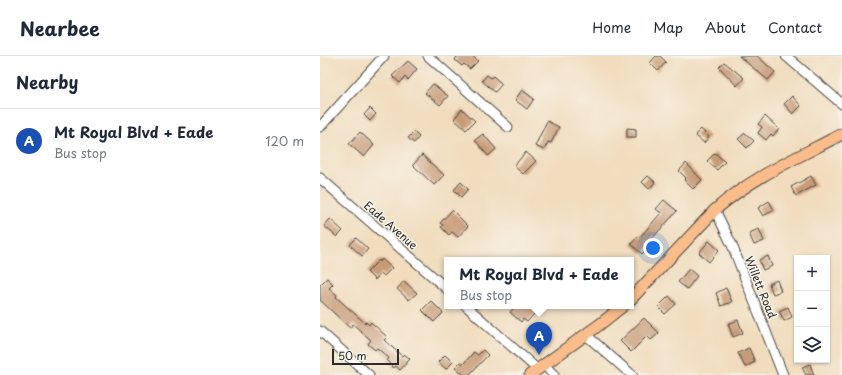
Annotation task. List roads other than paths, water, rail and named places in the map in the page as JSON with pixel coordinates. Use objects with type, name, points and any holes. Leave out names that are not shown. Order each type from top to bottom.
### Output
[{"type":"main road","points":[[634,296],[715,210],[736,192],[842,134]]},
{"type":"main road","points":[[537,370],[619,309]]},
{"type":"street","points":[[320,127],[384,56]]},
{"type":"street","points":[[428,56],[508,126]]},
{"type":"street","points":[[786,56],[842,104]]},
{"type":"street","name":"Eade Avenue","points":[[320,178],[444,287]]},
{"type":"street","name":"Willett Road","points":[[715,210],[732,245],[783,375]]},
{"type":"street","points":[[469,309],[537,370],[554,375]]},
{"type":"street","points":[[320,331],[370,375]]},
{"type":"street","points":[[586,335],[632,375]]},
{"type":"place","name":"Mt Royal Blvd + Eade","points":[[539,355]]}]
